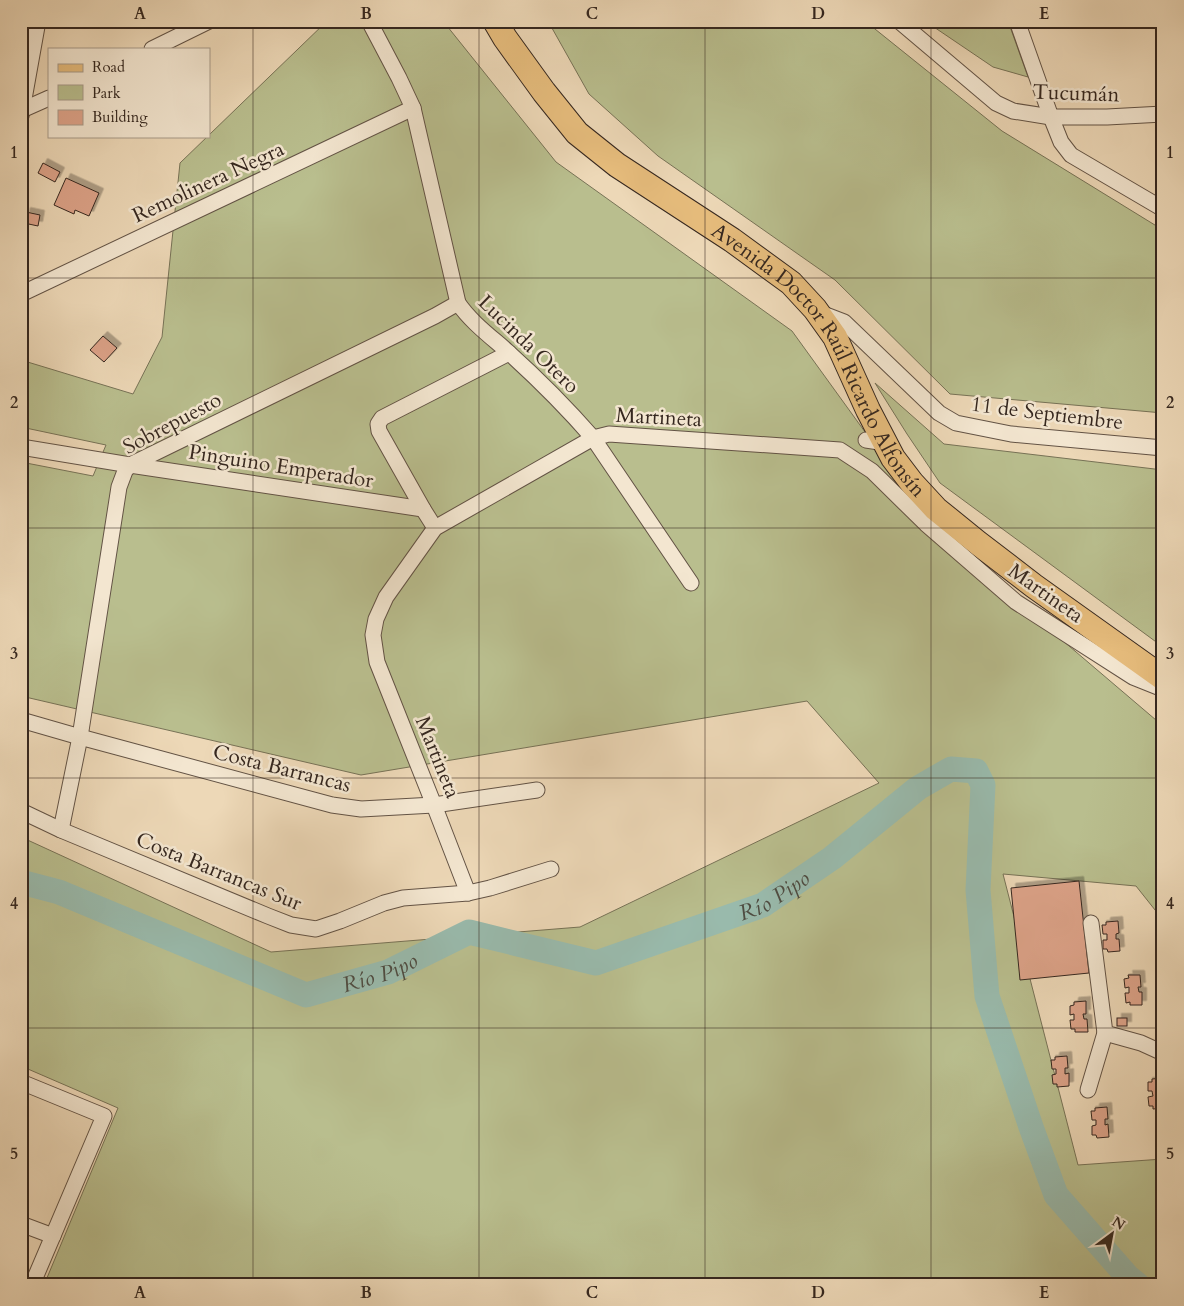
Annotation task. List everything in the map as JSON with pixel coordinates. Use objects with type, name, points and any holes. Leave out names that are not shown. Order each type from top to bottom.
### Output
[{"type":"main road","name":"Avenida Doctor Raúl Ricardo Alfonsín","points":[[495,21],[533,76],[577,132],[617,165],[732,240],[791,283],[818,312],[835,337],[868,410],[876,442],[894,458],[912,483],[936,509],[1027,580],[1163,678]]},
{"type":"street","points":[[22,113],[38,21]]},
{"type":"street","points":[[154,48],[210,21]]},
{"type":"street","name":"Lucinda Otero","points":[[369,21],[414,108],[458,303],[466,315],[508,352],[594,438],[691,584]]},
{"type":"street","name":"Tucumán","points":[[899,21],[913,28],[996,103],[1014,111],[1051,117],[1163,114]]},
{"type":"street","points":[[1017,21],[1061,142],[1071,155],[1163,209]]},
{"type":"street","points":[[22,113],[48,99]]},
{"type":"street","name":"Remolinera Negra","points":[[21,294],[414,108]]},
{"type":"street","name":"Sobrepuesto","points":[[61,830],[80,737],[119,487],[130,465],[458,303]]},
{"type":"street","name":"11 de Septiembre","points":[[818,312],[844,322],[939,413],[956,423],[1010,434],[1163,448]]},
{"type":"street","points":[[435,528],[379,432],[378,424],[382,418],[508,352]]},
{"type":"street","name":"Martineta","points":[[468,893],[377,662],[373,635],[376,619],[386,597],[435,528],[594,438],[609,434],[840,450],[872,471],[926,524],[1016,602],[1134,677],[1163,689]]},
{"type":"street","name":"Pinguino Emperador","points":[[21,447],[423,509]]},
{"type":"street","name":"Costa Barrancas","points":[[21,720],[332,805],[361,809],[434,805],[537,790]]},
{"type":"street","name":"Costa Barrancas Sur","points":[[21,811],[61,830],[291,925],[316,929],[403,898],[468,893],[551,869]]},
{"type":"street","points":[[1088,1090],[1105,1034],[1091,923]]},
{"type":"street","points":[[1105,1034],[1141,1043],[1163,1053]]},
{"type":"street","points":[[21,1082],[104,1116],[32,1285]]},
{"type":"street","points":[[21,1224],[53,1236]]},
{"type":"green space","points":[[327,21],[443,21],[556,162],[792,331],[941,537],[1163,726],[1163,920],[1136,886],[1003,874],[1078,1165],[1163,1159],[1163,1285],[44,1285],[118,1108],[21,1066],[21,837],[271,952],[580,927],[879,783],[807,701],[361,775],[21,696],[21,462],[93,476],[106,445],[21,427],[21,360],[133,394],[162,337],[180,163],[206,138],[210,138],[210,134]]},
{"type":"green space","points":[[548,21],[865,21],[1002,131],[1163,230],[1163,413],[950,394],[835,280],[658,156],[589,94]]},
{"type":"green space","points":[[925,21],[1008,21],[1028,77],[993,67]]},
{"type":"green space","points":[[875,383],[944,444],[1163,470],[1163,647],[940,483]]},
{"type":"building","points":[[43,163],[60,172],[55,182],[38,173]]},
{"type":"building","points":[[66,178],[99,193],[89,216],[75,210],[74,214],[54,205]]},
{"type":"building","points":[[26,212],[40,215],[38,226],[24,223]]},
{"type":"building","points":[[103,336],[117,348],[104,362],[90,350]]},
{"type":"building","points":[[1079,881],[1089,973],[1020,980],[1011,888]]},
{"type":"building","points":[[1118,921],[1119,933],[1116,934],[1116,939],[1119,939],[1120,951],[1108,952],[1107,949],[1103,949],[1103,940],[1107,940],[1107,934],[1103,934],[1102,925],[1106,925],[1106,922]]},
{"type":"building","points":[[1128,975],[1140,975],[1141,987],[1138,987],[1139,992],[1142,992],[1142,1005],[1126,1003],[1125,993],[1129,993],[1129,987],[1125,988],[1124,979],[1129,978]]},
{"type":"building","points":[[1086,1001],[1086,1014],[1083,1014],[1084,1019],[1087,1019],[1088,1032],[1075,1032],[1075,1029],[1071,1029],[1070,1020],[1074,1020],[1074,1014],[1070,1015],[1070,1006],[1074,1005],[1074,1002]]},
{"type":"building","points":[[1117,1018],[1127,1018],[1127,1026],[1117,1026]]},
{"type":"building","points":[[1067,1056],[1068,1068],[1065,1068],[1065,1074],[1069,1073],[1069,1086],[1057,1087],[1057,1084],[1053,1084],[1052,1075],[1056,1074],[1056,1069],[1052,1069],[1051,1060],[1055,1060],[1055,1057]]},
{"type":"building","points":[[1163,1078],[1163,1090],[1161,1090],[1163,1108],[1153,1109],[1153,1106],[1149,1106],[1148,1097],[1153,1096],[1152,1091],[1148,1091],[1148,1082],[1152,1082],[1152,1079]]},
{"type":"building","points":[[1107,1107],[1108,1119],[1105,1119],[1105,1125],[1108,1124],[1109,1137],[1097,1138],[1096,1135],[1092,1135],[1092,1126],[1096,1125],[1096,1120],[1092,1120],[1091,1111],[1095,1111],[1095,1108]]},
{"type":"waterway","name":"Río Pipo","points":[[21,882],[59,892],[306,995],[388,972],[469,932],[596,963],[763,905],[832,858],[918,788],[951,769],[976,771],[983,785],[978,890],[987,996],[1056,1195],[1128,1277],[1138,1285]]}]
